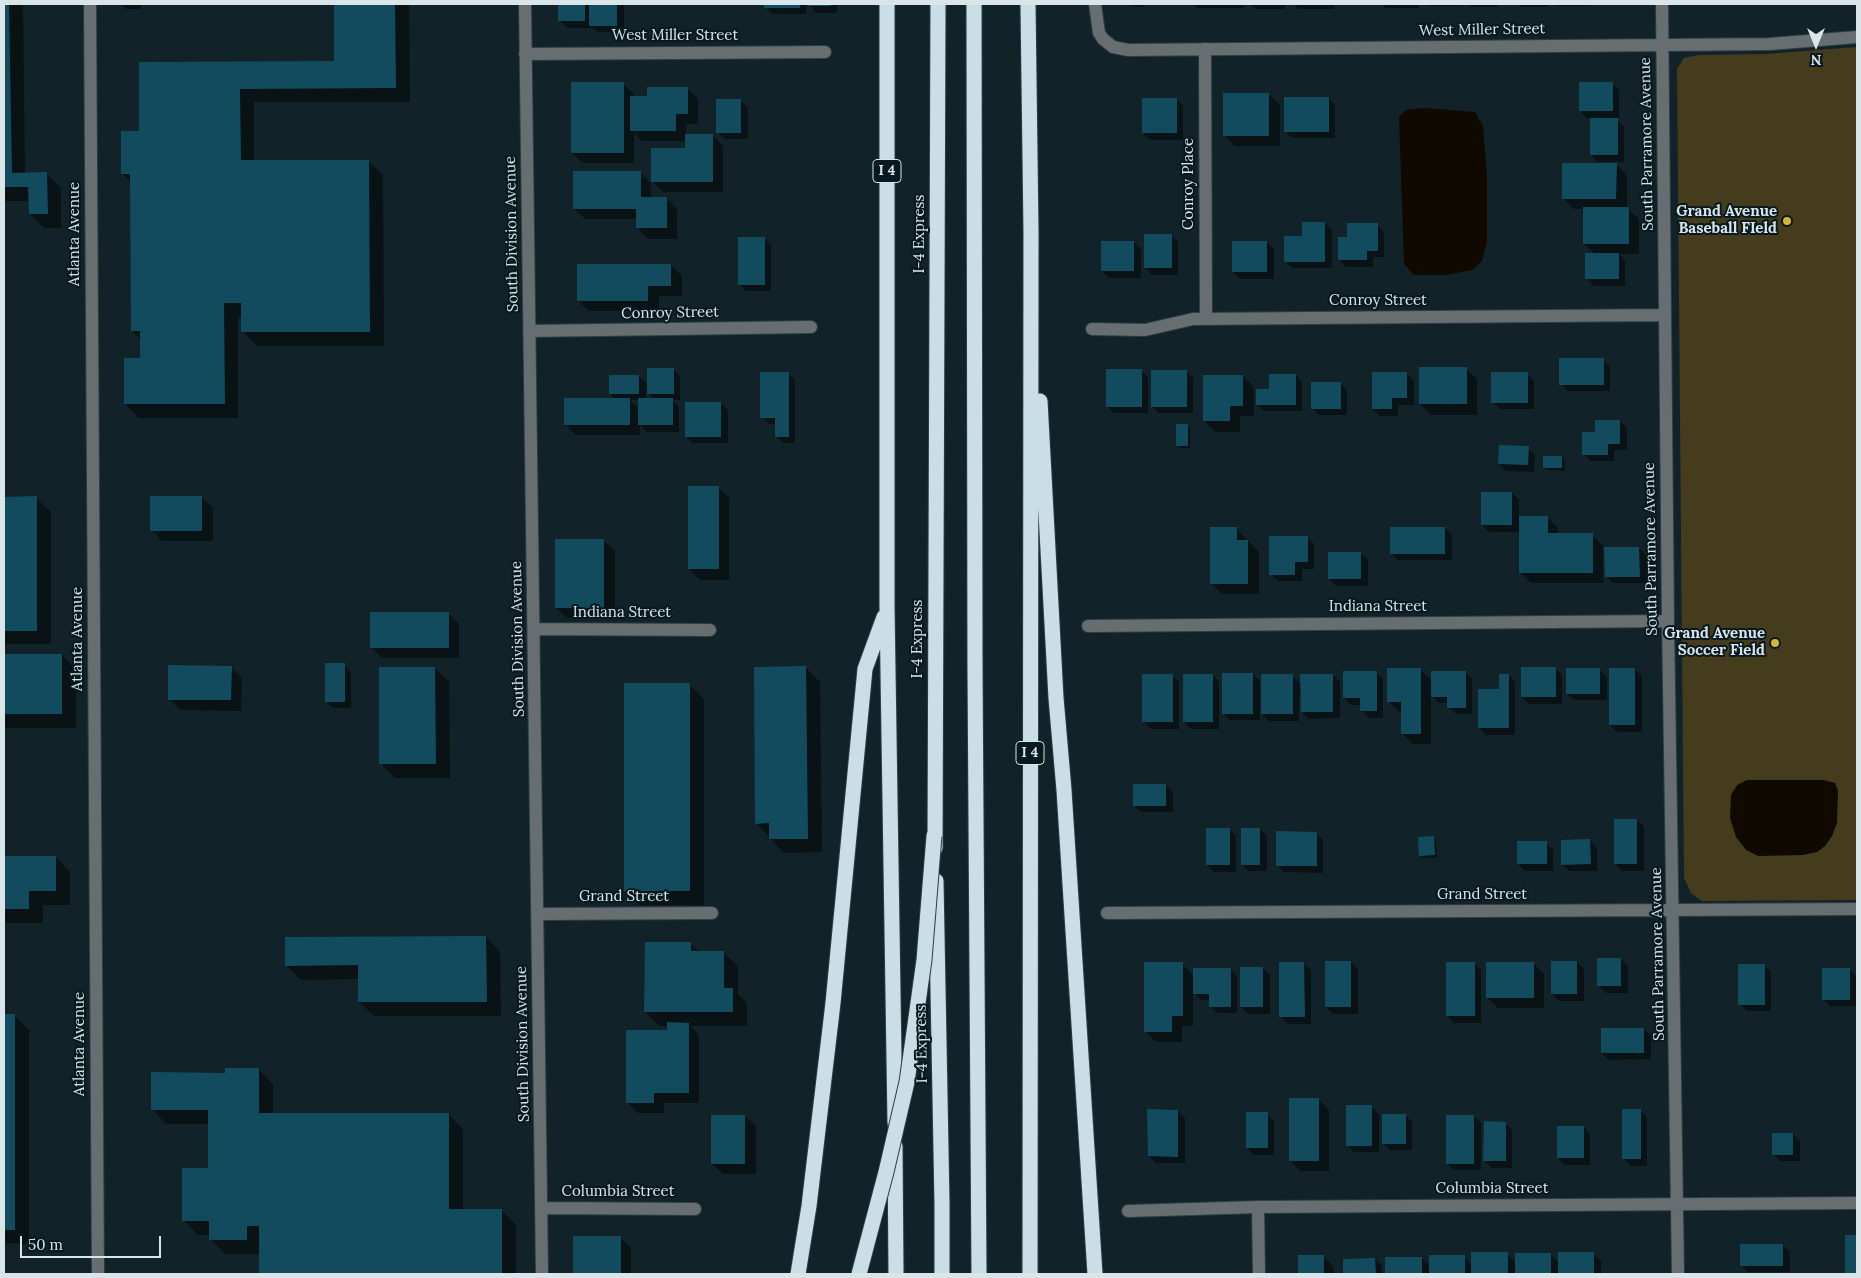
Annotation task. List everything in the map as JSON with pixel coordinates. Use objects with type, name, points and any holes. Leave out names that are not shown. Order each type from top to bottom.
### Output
[{"type":"highway","name":"I 4","points":[[887,4],[887,606],[896,1274]]},
{"type":"highway","name":"I-4 Express","points":[[938,4],[938,356],[934,836],[942,1274]]},
{"type":"highway","points":[[974,4],[974,666],[979,1274]]},
{"type":"highway","name":"I 4","points":[[1028,4],[1031,232],[1030,1274]]},
{"type":"highway","points":[[1031,232],[1056,688],[1095,1274]]},
{"type":"highway","points":[[798,1274],[809,1206],[833,1003],[865,669],[887,606]]},
{"type":"highway","points":[[859,1274],[886,1172],[906,1082],[924,960],[934,836]]},
{"type":"highway","points":[[1089,1274],[1092,1220]]},
{"type":"street","name":"Atlanta Avenue","points":[[90,4],[98,1274]]},
{"type":"street","name":"South Division Avenue","points":[[525,4],[535,629],[542,1274]]},
{"type":"street","name":"West Miller Street","points":[[1096,4],[1098,33],[1113,47],[1128,50],[1770,44],[1857,37]]},
{"type":"street","name":"South Parramore Avenue","points":[[1662,4],[1668,621],[1674,911],[1678,1274]]},
{"type":"street","name":"Conroy Place","points":[[1205,49],[1206,319]]},
{"type":"street","name":"West Miller Street","points":[[525,54],[825,52]]},
{"type":"street","name":"Conroy Street","points":[[1092,329],[1145,330],[1193,319],[1665,315]]},
{"type":"street","name":"Conroy Street","points":[[529,331],[811,327]]},
{"type":"street","name":"Indiana Street","points":[[1088,626],[1668,621]]},
{"type":"street","name":"Indiana Street","points":[[535,629],[710,630]]},
{"type":"street","name":"Grand Street","points":[[1106,913],[1857,909]]},
{"type":"street","name":"Grand Street","points":[[537,914],[712,913]]},
{"type":"street","name":"Columbia Street","points":[[1128,1211],[1258,1207],[1857,1202]]},
{"type":"street","points":[[1258,1207],[1259,1274]]},
{"type":"street","name":"Columbia Street","points":[[541,1208],[695,1209]]},
{"type":"shaded area","points":[[1857,47],[1857,900],[1702,901],[1691,893],[1684,878],[1677,69],[1684,58],[1699,55],[1766,54]]},
{"type":"shaded area","points":[[1424,108],[1475,112],[1483,126],[1487,176],[1487,242],[1482,261],[1472,270],[1446,275],[1414,275],[1404,264],[1399,117],[1406,110]]},
{"type":"shaded area","points":[[1747,780],[1823,780],[1835,783],[1838,791],[1837,823],[1832,836],[1825,846],[1817,852],[1803,855],[1758,856],[1746,850],[1736,837],[1730,818],[1731,795],[1737,785]]},
{"type":"building","points":[[4,4],[9,4],[12,173],[47,172],[48,214],[29,214],[28,187],[4,187]]},
{"type":"building","points":[[334,4],[395,4],[396,88],[240,89],[241,160],[369,160],[370,332],[241,332],[241,303],[224,303],[225,404],[124,404],[124,358],[140,358],[140,331],[131,331],[130,174],[121,174],[121,131],[139,131],[139,62],[334,61]]},
{"type":"building","points":[[558,4],[585,4],[585,21],[558,21]]},
{"type":"building","points":[[589,4],[617,4],[617,26],[589,26]]},
{"type":"building","points":[[764,4],[800,4],[800,8],[764,8]]},
{"type":"building","points":[[808,4],[831,4],[831,6],[808,6]]},
{"type":"building","points":[[571,82],[624,82],[624,153],[571,153]]},
{"type":"building","points":[[1579,82],[1613,82],[1613,111],[1579,111]]},
{"type":"building","points":[[647,87],[688,87],[688,114],[676,114],[676,131],[630,131],[630,96],[647,96]]},
{"type":"building","points":[[1223,93],[1269,93],[1269,136],[1223,136]]},
{"type":"building","points":[[1284,97],[1329,97],[1329,132],[1284,132]]},
{"type":"building","points":[[1142,98],[1177,98],[1177,133],[1142,133]]},
{"type":"building","points":[[716,99],[741,99],[741,133],[716,133]]},
{"type":"building","points":[[1590,118],[1618,118],[1618,155],[1590,155]]},
{"type":"building","points":[[685,134],[713,134],[713,182],[651,182],[651,148],[685,148]]},
{"type":"building","points":[[1562,163],[1617,163],[1616,199],[1562,199]]},
{"type":"building","points":[[573,171],[641,171],[641,197],[667,197],[667,228],[636,228],[636,209],[573,209]]},
{"type":"building","points":[[1583,207],[1629,207],[1629,244],[1583,244]]},
{"type":"building","points":[[1302,222],[1325,222],[1325,262],[1284,262],[1284,236],[1302,236]]},
{"type":"building","points":[[1347,223],[1378,223],[1378,251],[1367,251],[1367,260],[1338,260],[1338,237],[1347,237]]},
{"type":"building","points":[[1144,234],[1172,234],[1172,268],[1144,268]]},
{"type":"building","points":[[738,237],[765,237],[765,285],[738,285]]},
{"type":"building","points":[[1101,241],[1134,241],[1134,271],[1101,271]]},
{"type":"building","points":[[1232,241],[1267,241],[1267,272],[1232,272]]},
{"type":"building","points":[[1585,253],[1619,253],[1619,279],[1585,279]]},
{"type":"building","points":[[577,264],[671,264],[671,286],[648,286],[648,301],[577,301]]},
{"type":"building","points":[[1559,358],[1604,358],[1604,385],[1559,385]]},
{"type":"building","points":[[1419,367],[1467,367],[1467,404],[1419,404]]},
{"type":"building","points":[[647,368],[674,368],[674,394],[647,394]]},
{"type":"building","points":[[1106,369],[1142,369],[1142,407],[1106,407]]},
{"type":"building","points":[[1151,370],[1187,370],[1187,407],[1151,407]]},
{"type":"building","points":[[760,372],[789,372],[789,437],[775,437],[775,418],[760,418]]},
{"type":"building","points":[[1372,372],[1407,372],[1407,398],[1392,398],[1392,409],[1372,409]]},
{"type":"building","points":[[1491,372],[1528,372],[1528,403],[1491,403]]},
{"type":"building","points":[[1269,374],[1296,374],[1296,405],[1256,405],[1256,389],[1269,389]]},
{"type":"building","points":[[609,375],[639,375],[639,394],[609,394]]},
{"type":"building","points":[[1203,375],[1243,375],[1243,406],[1230,406],[1230,421],[1203,421]]},
{"type":"building","points":[[1311,382],[1341,382],[1341,409],[1311,409]]},
{"type":"building","points":[[564,398],[630,398],[630,425],[564,425]]},
{"type":"building","points":[[638,398],[673,398],[673,425],[638,425]]},
{"type":"building","points":[[685,402],[721,402],[721,437],[685,437]]},
{"type":"building","points":[[1595,420],[1620,420],[1620,444],[1608,444],[1608,455],[1582,455],[1582,432],[1595,432]]},
{"type":"building","points":[[1176,424],[1188,424],[1188,446],[1176,446]]},
{"type":"building","points":[[1499,445],[1529,446],[1528,465],[1498,464]]},
{"type":"building","points":[[1543,456],[1562,456],[1562,468],[1543,468]]},
{"type":"building","points":[[688,486],[719,486],[719,569],[688,569]]},
{"type":"building","points":[[1481,492],[1512,492],[1512,525],[1481,525]]},
{"type":"building","points":[[37,496],[37,631],[4,631],[4,497]]},
{"type":"building","points":[[150,496],[202,496],[202,531],[150,531]]},
{"type":"building","points":[[1519,516],[1548,516],[1548,533],[1593,533],[1593,573],[1519,573]]},
{"type":"building","points":[[1210,527],[1237,527],[1237,540],[1248,540],[1248,584],[1210,584]]},
{"type":"building","points":[[1390,527],[1445,527],[1445,554],[1390,554]]},
{"type":"building","points":[[1269,536],[1308,536],[1308,562],[1295,562],[1295,575],[1269,575]]},
{"type":"building","points":[[555,539],[604,539],[604,608],[555,608]]},
{"type":"building","points":[[1604,547],[1639,547],[1640,577],[1605,577]]},
{"type":"building","points":[[1328,552],[1361,552],[1361,579],[1328,579]]},
{"type":"building","points":[[370,612],[449,612],[449,648],[370,648]]},
{"type":"building","points":[[4,654],[62,654],[62,714],[4,714]]},
{"type":"building","points":[[325,663],[345,663],[345,702],[325,702]]},
{"type":"building","points":[[168,665],[232,666],[231,700],[168,700]]},
{"type":"building","points":[[806,666],[808,839],[769,839],[769,823],[755,824],[754,667]]},
{"type":"building","points":[[379,667],[435,667],[436,764],[379,764]]},
{"type":"building","points":[[1521,667],[1556,667],[1556,697],[1521,697]]},
{"type":"building","points":[[1387,668],[1421,668],[1421,734],[1401,734],[1401,702],[1387,702]]},
{"type":"building","points":[[1566,668],[1600,668],[1600,694],[1566,694]]},
{"type":"building","points":[[1609,668],[1635,668],[1635,725],[1609,725]]},
{"type":"building","points":[[1343,671],[1377,671],[1377,711],[1360,711],[1360,698],[1343,698]]},
{"type":"building","points":[[1431,671],[1466,671],[1466,708],[1447,708],[1447,697],[1431,697]]},
{"type":"building","points":[[1222,673],[1253,673],[1253,714],[1222,714]]},
{"type":"building","points":[[1142,674],[1173,674],[1173,722],[1142,722]]},
{"type":"building","points":[[1183,674],[1213,674],[1213,722],[1183,722]]},
{"type":"building","points":[[1261,674],[1293,674],[1293,714],[1261,714]]},
{"type":"building","points":[[1300,674],[1333,674],[1333,712],[1301,712]]},
{"type":"building","points":[[1499,674],[1509,674],[1509,728],[1478,728],[1478,689],[1499,689]]},
{"type":"building","points":[[624,683],[690,683],[690,891],[624,891]]},
{"type":"building","points":[[1133,784],[1166,784],[1166,806],[1133,806]]},
{"type":"building","points":[[1614,819],[1637,819],[1637,864],[1614,864]]},
{"type":"building","points":[[1206,828],[1230,828],[1230,865],[1206,865]]},
{"type":"building","points":[[1241,828],[1260,828],[1260,865],[1241,865]]},
{"type":"building","points":[[1276,831],[1317,832],[1317,866],[1276,866]]},
{"type":"building","points":[[1434,836],[1435,855],[1419,856],[1418,837]]},
{"type":"building","points":[[1590,839],[1591,864],[1561,865],[1561,840]]},
{"type":"building","points":[[1517,841],[1547,841],[1547,864],[1517,864]]},
{"type":"building","points":[[4,856],[56,856],[56,891],[29,891],[29,909],[4,909]]},
{"type":"building","points":[[486,936],[487,1002],[358,1002],[358,965],[285,966],[285,937]]},
{"type":"building","points":[[645,942],[691,942],[691,951],[724,951],[724,988],[733,988],[733,1012],[644,1012]]},
{"type":"building","points":[[1597,958],[1621,958],[1621,986],[1597,986]]},
{"type":"building","points":[[1325,961],[1351,961],[1351,1007],[1325,1007]]},
{"type":"building","points":[[1551,961],[1577,961],[1577,994],[1551,994]]},
{"type":"building","points":[[1144,962],[1183,962],[1183,1016],[1172,1016],[1172,1032],[1144,1032]]},
{"type":"building","points":[[1279,962],[1304,962],[1305,1017],[1279,1017]]},
{"type":"building","points":[[1446,962],[1475,962],[1475,1016],[1446,1016]]},
{"type":"building","points":[[1486,962],[1534,962],[1534,998],[1486,998]]},
{"type":"building","points":[[1738,964],[1765,964],[1765,1005],[1738,1005]]},
{"type":"building","points":[[1240,967],[1263,967],[1263,1007],[1240,1007]]},
{"type":"building","points":[[1193,968],[1231,968],[1231,1007],[1209,1007],[1209,994],[1193,994]]},
{"type":"building","points":[[1822,968],[1850,968],[1850,1000],[1822,1000]]},
{"type":"building","points":[[4,1014],[15,1014],[15,1230],[4,1230]]},
{"type":"building","points":[[667,1022],[689,1023],[689,1093],[654,1093],[654,1103],[626,1103],[626,1030],[667,1030]]},
{"type":"building","points":[[1601,1028],[1644,1028],[1644,1053],[1601,1053]]},
{"type":"building","points":[[225,1068],[259,1068],[259,1113],[449,1113],[449,1209],[502,1209],[502,1274],[259,1274],[259,1226],[247,1226],[247,1240],[209,1240],[209,1221],[182,1221],[182,1168],[208,1168],[208,1110],[151,1110],[151,1072],[225,1073]]},
{"type":"building","points":[[1289,1098],[1319,1098],[1319,1161],[1289,1161]]},
{"type":"building","points":[[1346,1105],[1372,1105],[1372,1146],[1346,1146]]},
{"type":"building","points":[[1147,1109],[1178,1110],[1178,1157],[1148,1156]]},
{"type":"building","points":[[1622,1109],[1641,1109],[1641,1159],[1622,1159]]},
{"type":"building","points":[[1246,1112],[1268,1112],[1268,1148],[1246,1148]]},
{"type":"building","points":[[1382,1114],[1406,1114],[1406,1144],[1382,1144]]},
{"type":"building","points":[[711,1115],[745,1115],[745,1164],[711,1164]]},
{"type":"building","points":[[1446,1115],[1474,1115],[1474,1164],[1446,1164]]},
{"type":"building","points":[[1484,1121],[1506,1122],[1506,1161],[1483,1161]]},
{"type":"building","points":[[1557,1126],[1584,1126],[1584,1158],[1557,1158]]},
{"type":"building","points":[[1772,1133],[1793,1133],[1793,1155],[1772,1155]]},
{"type":"building","points":[[1845,1235],[1857,1235],[1857,1274],[1845,1274]]},
{"type":"building","points":[[573,1236],[621,1236],[621,1274],[573,1274]]},
{"type":"building","points":[[1740,1244],[1783,1244],[1783,1266],[1740,1266]]},
{"type":"building","points":[[1471,1252],[1508,1252],[1508,1274],[1471,1274]]},
{"type":"building","points":[[1558,1252],[1594,1252],[1594,1274],[1558,1274]]},
{"type":"building","points":[[1515,1253],[1551,1253],[1551,1274],[1515,1274]]},
{"type":"building","points":[[1298,1255],[1324,1255],[1324,1274],[1298,1274]]},
{"type":"building","points":[[1429,1255],[1465,1255],[1465,1274],[1429,1274]]},
{"type":"building","points":[[1385,1257],[1422,1257],[1422,1274],[1385,1274]]},
{"type":"building","points":[[1375,1258],[1376,1274],[1343,1274],[1343,1259]]},
{"type":"place","name":"Grand Avenue Baseball FIeld","points":[[1787,221]]},
{"type":"place","name":"Grand Avenue Soccer Field","points":[[1775,643]]}]
